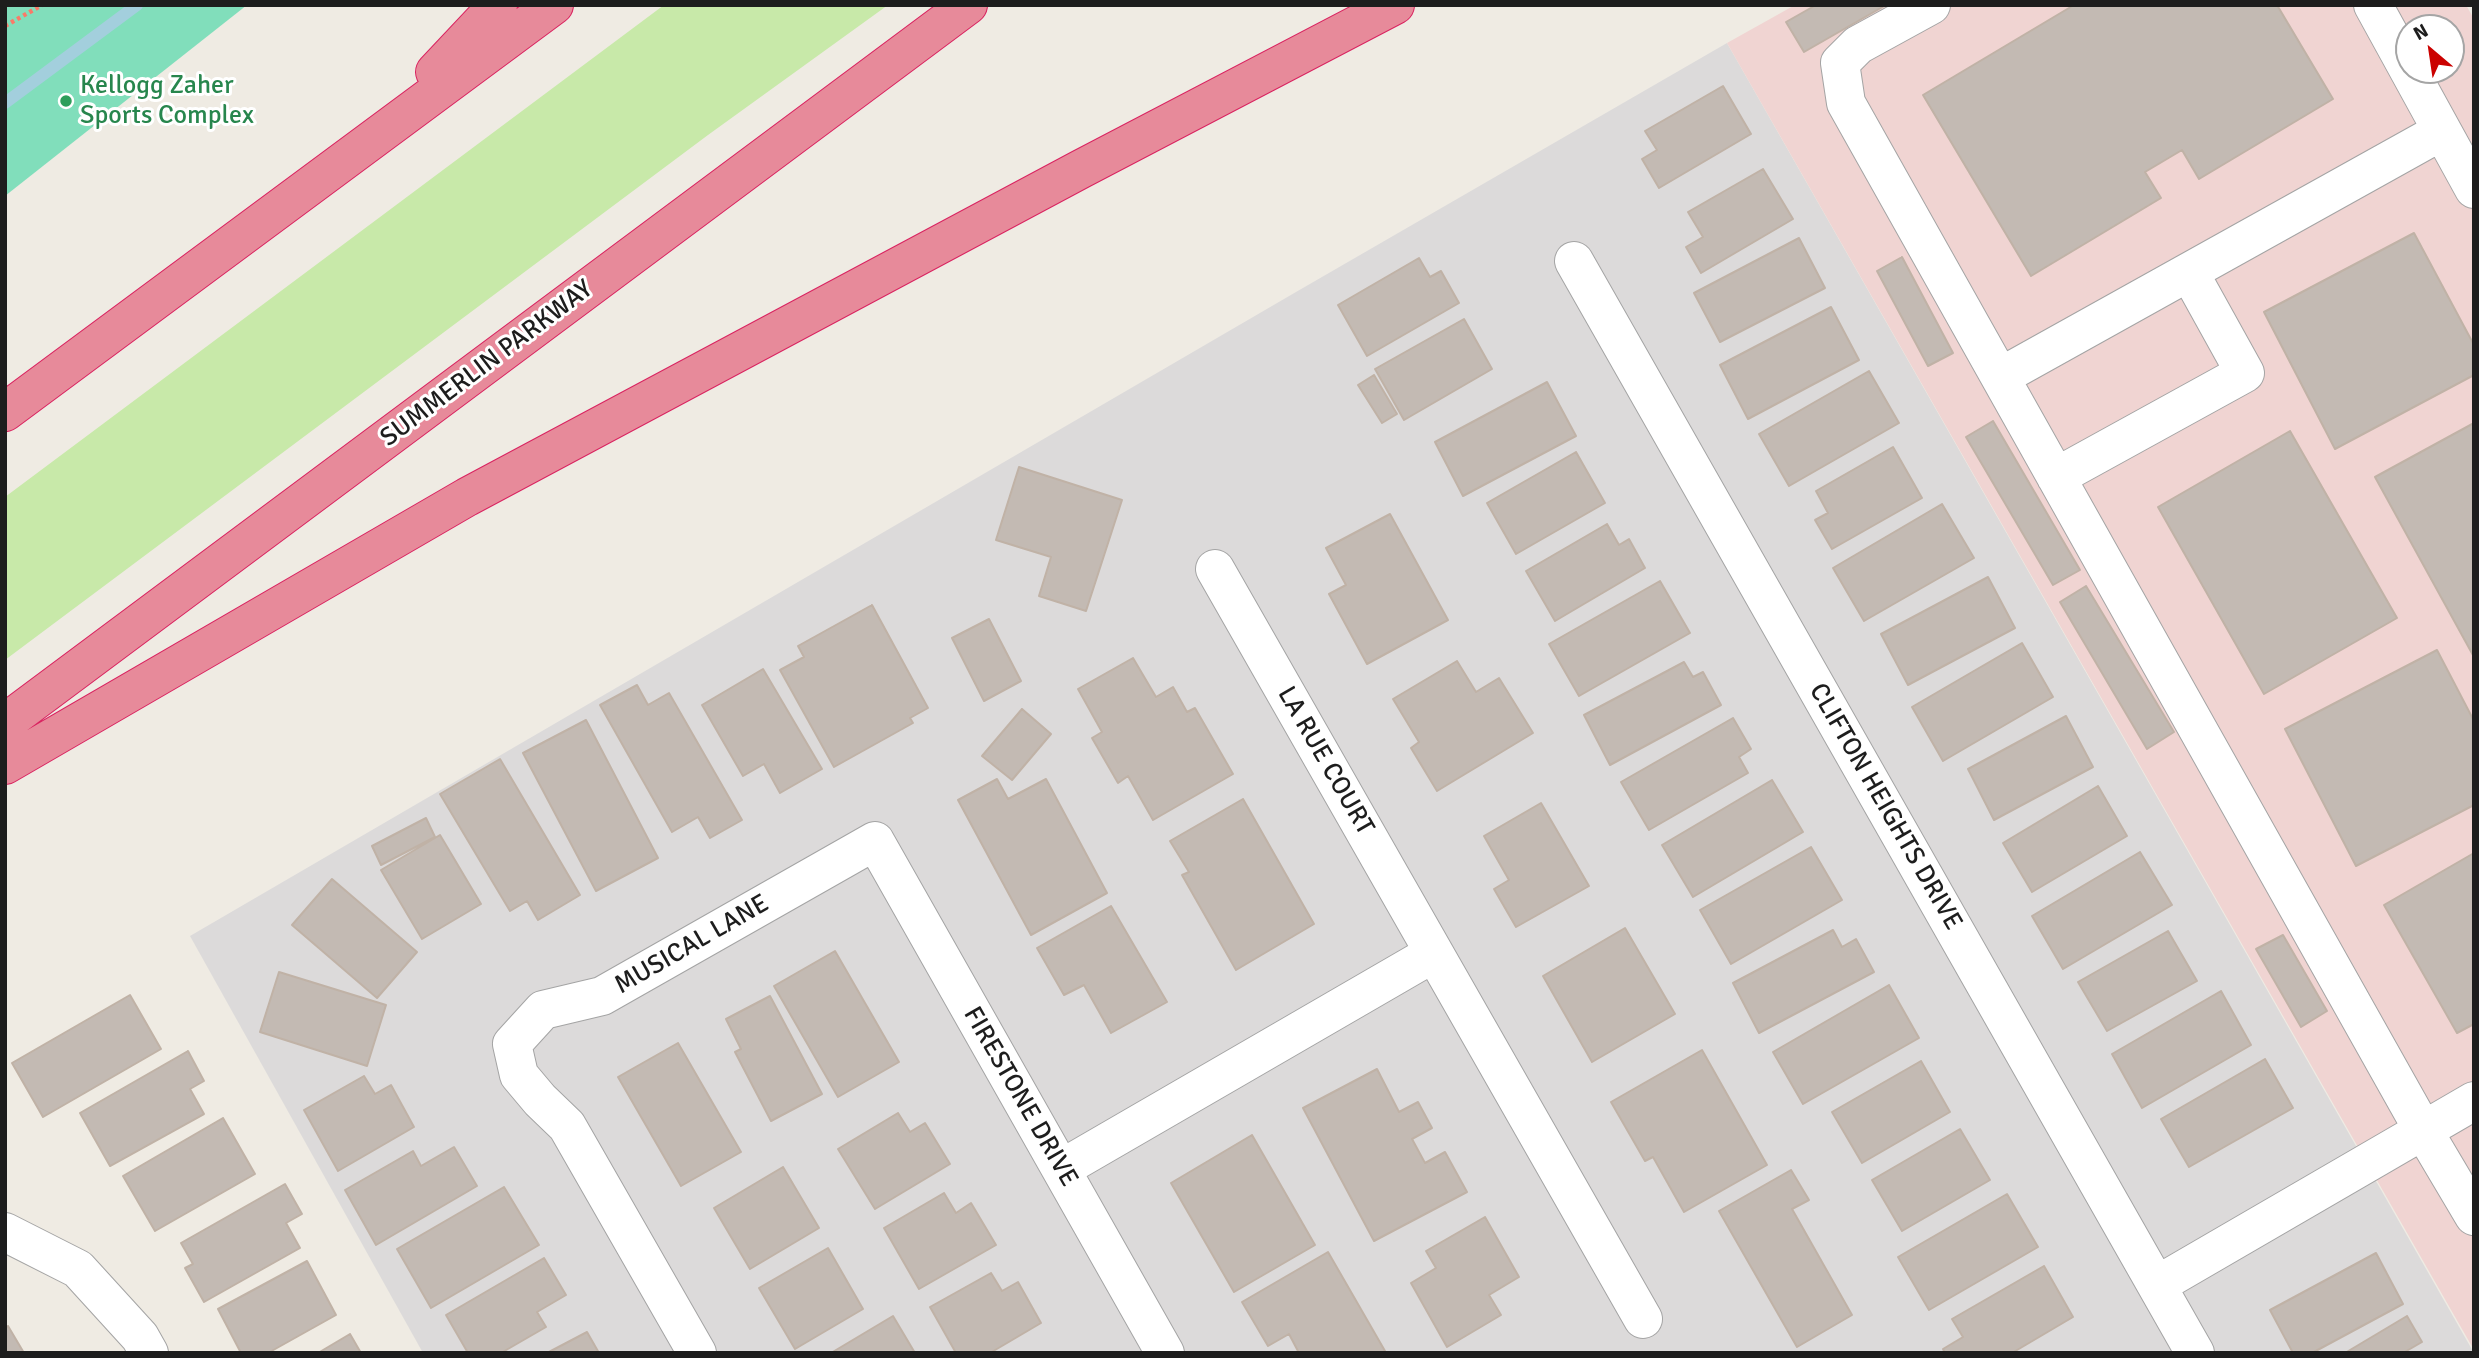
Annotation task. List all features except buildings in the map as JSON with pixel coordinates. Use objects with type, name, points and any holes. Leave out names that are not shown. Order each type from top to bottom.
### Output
[{"type":"highway","points":[[372,140],[498,5]]},
{"type":"highway","points":[[5,412],[554,5]]},
{"type":"highway","name":"SUMMERLIN PARKWAY","points":[[5,723],[968,5]]},
{"type":"highway","points":[[5,765],[467,497],[1081,169],[1395,5]]},
{"type":"street","points":[[1931,5],[1858,46],[1840,63],[1846,103],[2423,1130],[2474,1216]]},
{"type":"street","points":[[2373,5],[2474,189]]},
{"type":"street","points":[[2000,377],[2442,131]]},
{"type":"street","name":"CLIFTON HEIGHTS DRIVE","points":[[1574,261],[2195,1353]]},
{"type":"street","points":[[2056,477],[2245,373],[2189,272]]},
{"type":"street","name":"LA RUE COURT","points":[[1215,569],[1643,1319]]},
{"type":"street","name":"MUSICAL LANE","points":[[697,1353],[567,1126],[519,1075],[512,1044],[542,1010],[602,996],[875,841]]},
{"type":"street","name":"FIRESTONE DRIVE","points":[[875,841],[1165,1353]]},
{"type":"street","points":[[1061,1169],[1434,953]]},
{"type":"street","points":[[2157,1285],[2474,1101]]},
{"type":"street","points":[[5,1232],[78,1269],[140,1337],[149,1353]]},
{"type":"path","points":[[5,26],[42,5]]},
{"type":"shaded area","points":[[1795,5],[2466,5],[2474,19],[2474,1350],[1727,43]]},
{"type":"shaded area","points":[[1727,43],[2474,1353],[423,1353],[190,936]]},
{"type":"green space","name":"Kellogg Zaher Sports Complex","points":[[5,5],[247,5],[5,196]]},
{"type":"green space","points":[[664,5],[888,5],[708,135],[5,660],[5,497]]},
{"type":"waterway","points":[[5,103],[137,5]]},
{"type":"place","name":"Kellogg Zaher Sports Complex","points":[[66,101]]}]
